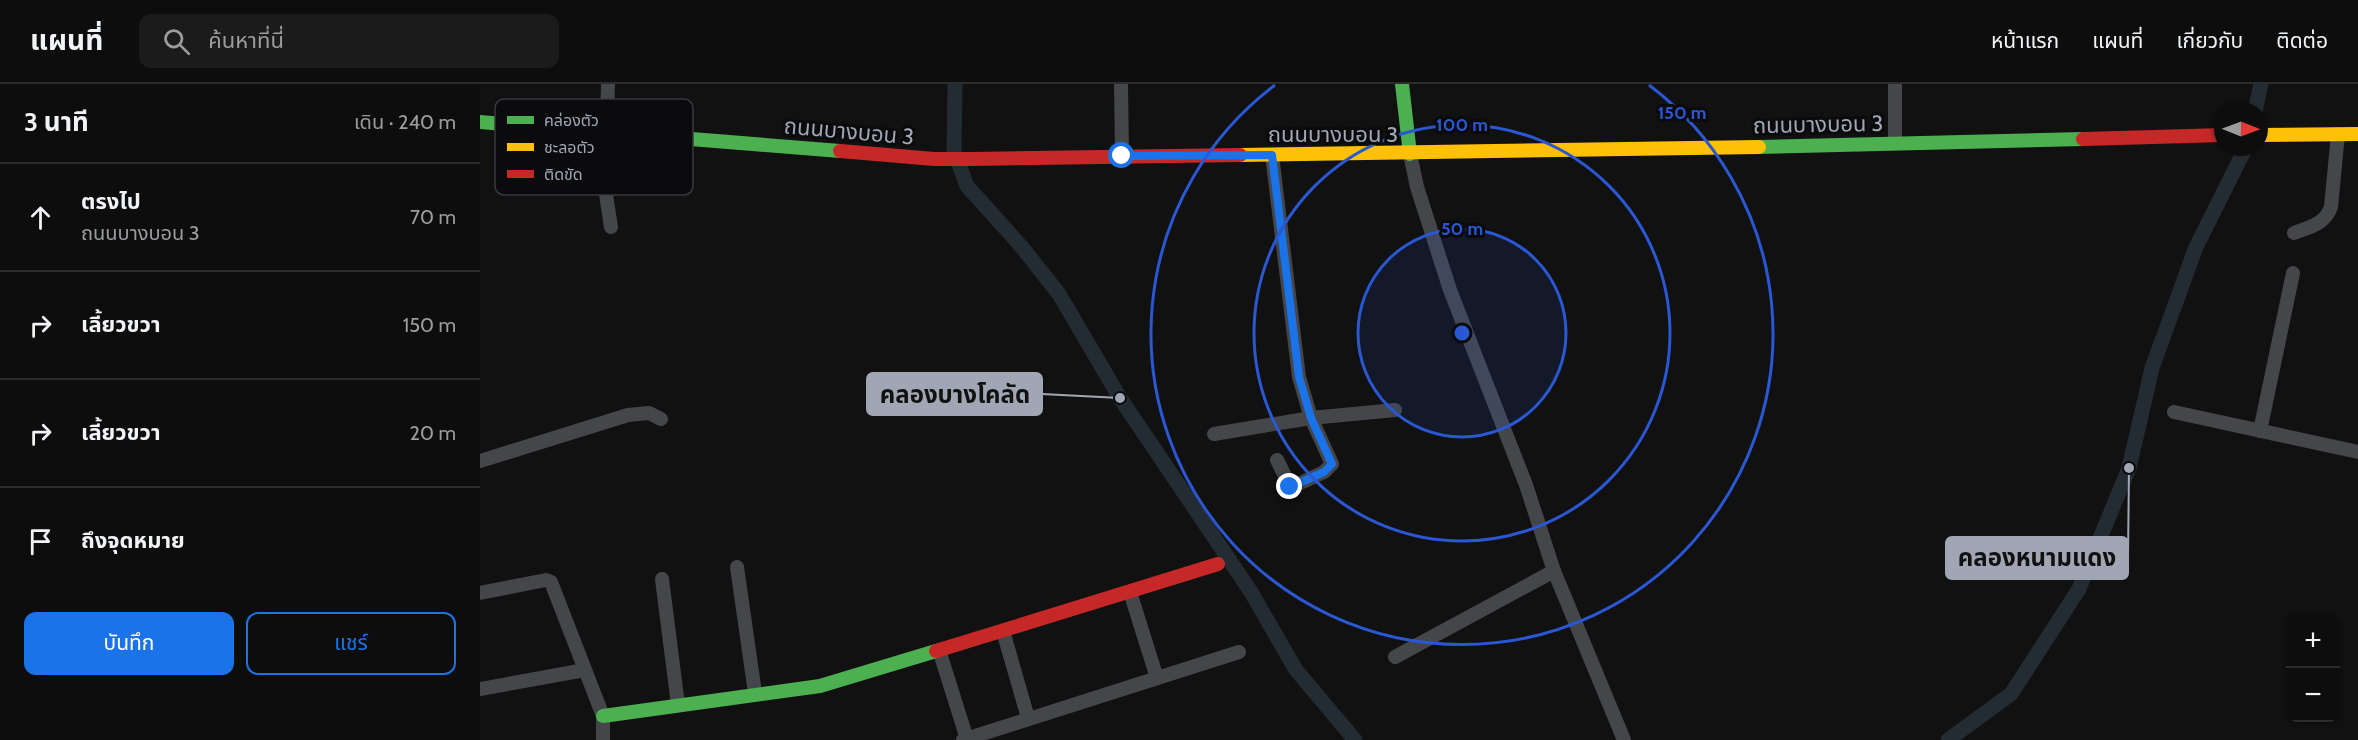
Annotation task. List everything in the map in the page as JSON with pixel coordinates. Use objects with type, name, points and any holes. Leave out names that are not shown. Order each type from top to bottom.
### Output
[{"type":"main road","points":[[1402,84],[1410,154]]},
{"type":"main road","name":"ถนนบางบอน 3","points":[[480,122],[495,123]]},
{"type":"main road","points":[[2268,135],[2358,134]]},
{"type":"main road","name":"ถนนบางบอน 3","points":[[693,138],[934,159],[985,160],[1122,156],[1410,154],[2214,135]]},
{"type":"main road","points":[[603,716],[755,693],[820,686],[1218,564]]},
{"type":"street","points":[[608,84],[608,99]]},
{"type":"street","points":[[1121,84],[1122,156]]},
{"type":"street","points":[[1895,84],[1895,143]]},
{"type":"street","points":[[2294,233],[2320,223],[2328,217],[2331,207],[2337,134]]},
{"type":"street","points":[[1410,154],[1417,187],[1450,290],[1526,485],[1554,571],[1624,740]]},
{"type":"street","points":[[1272,155],[1299,377],[1311,418],[1332,467],[1290,487],[1277,460]]},
{"type":"street","points":[[606,195],[611,227]]},
{"type":"street","points":[[2260,431],[2293,273]]},
{"type":"street","points":[[1214,434],[1311,418],[1395,410]]},
{"type":"street","points":[[2174,412],[2358,452]]},
{"type":"street","points":[[480,461],[628,415],[649,413],[661,419]]},
{"type":"street","points":[[737,567],[755,693]]},
{"type":"street","points":[[1395,657],[1554,571]]},
{"type":"street","points":[[662,579],[678,705]]},
{"type":"street","points":[[480,593],[546,580],[551,582],[603,716],[603,740]]},
{"type":"street","points":[[1130,592],[1157,678]]},
{"type":"street","points":[[1003,631],[1028,718]]},
{"type":"street","points":[[939,650],[965,739],[1239,652]]},
{"type":"street","points":[[480,689],[585,670]]},
{"type":"waterway","points":[[955,84],[954,151],[967,186],[1021,246],[1059,294],[1120,398],[1251,592],[1296,670],[1355,740]]},
{"type":"waterway","points":[[2257,102],[2261,84]]},
{"type":"waterway","points":[[1948,740],[2011,694],[2079,589],[2129,468],[2152,368],[2196,247],[2242,156]]},
{"type":"traffic: fast","points":[[1402,84],[1410,154]]},
{"type":"traffic: fast","points":[[480,122],[495,123]]},
{"type":"traffic: fast","points":[[693,139],[840,151]]},
{"type":"traffic: fast","points":[[1759,147],[2083,139]]},
{"type":"traffic: fast","points":[[603,716],[820,686],[936,651]]},
{"type":"traffic: slow","points":[[2268,135],[2358,134]]},
{"type":"traffic: slow","points":[[1240,155],[1759,147]]},
{"type":"traffic: jam","points":[[2083,139],[2214,135]]},
{"type":"traffic: jam","points":[[840,151],[934,159],[1240,155]]},
{"type":"traffic: jam","points":[[936,651],[1218,564]]},
{"type":"place","name":"คลองบางโคลัด","points":[[1120,398]]},
{"type":"place","name":"คลองหนามแดง","points":[[2129,468]]},
{"type":"route","points":[[1122,156],[1272,155],[1299,377],[1311,418],[1332,464],[1332,467],[1324,472],[1290,487]]}]
